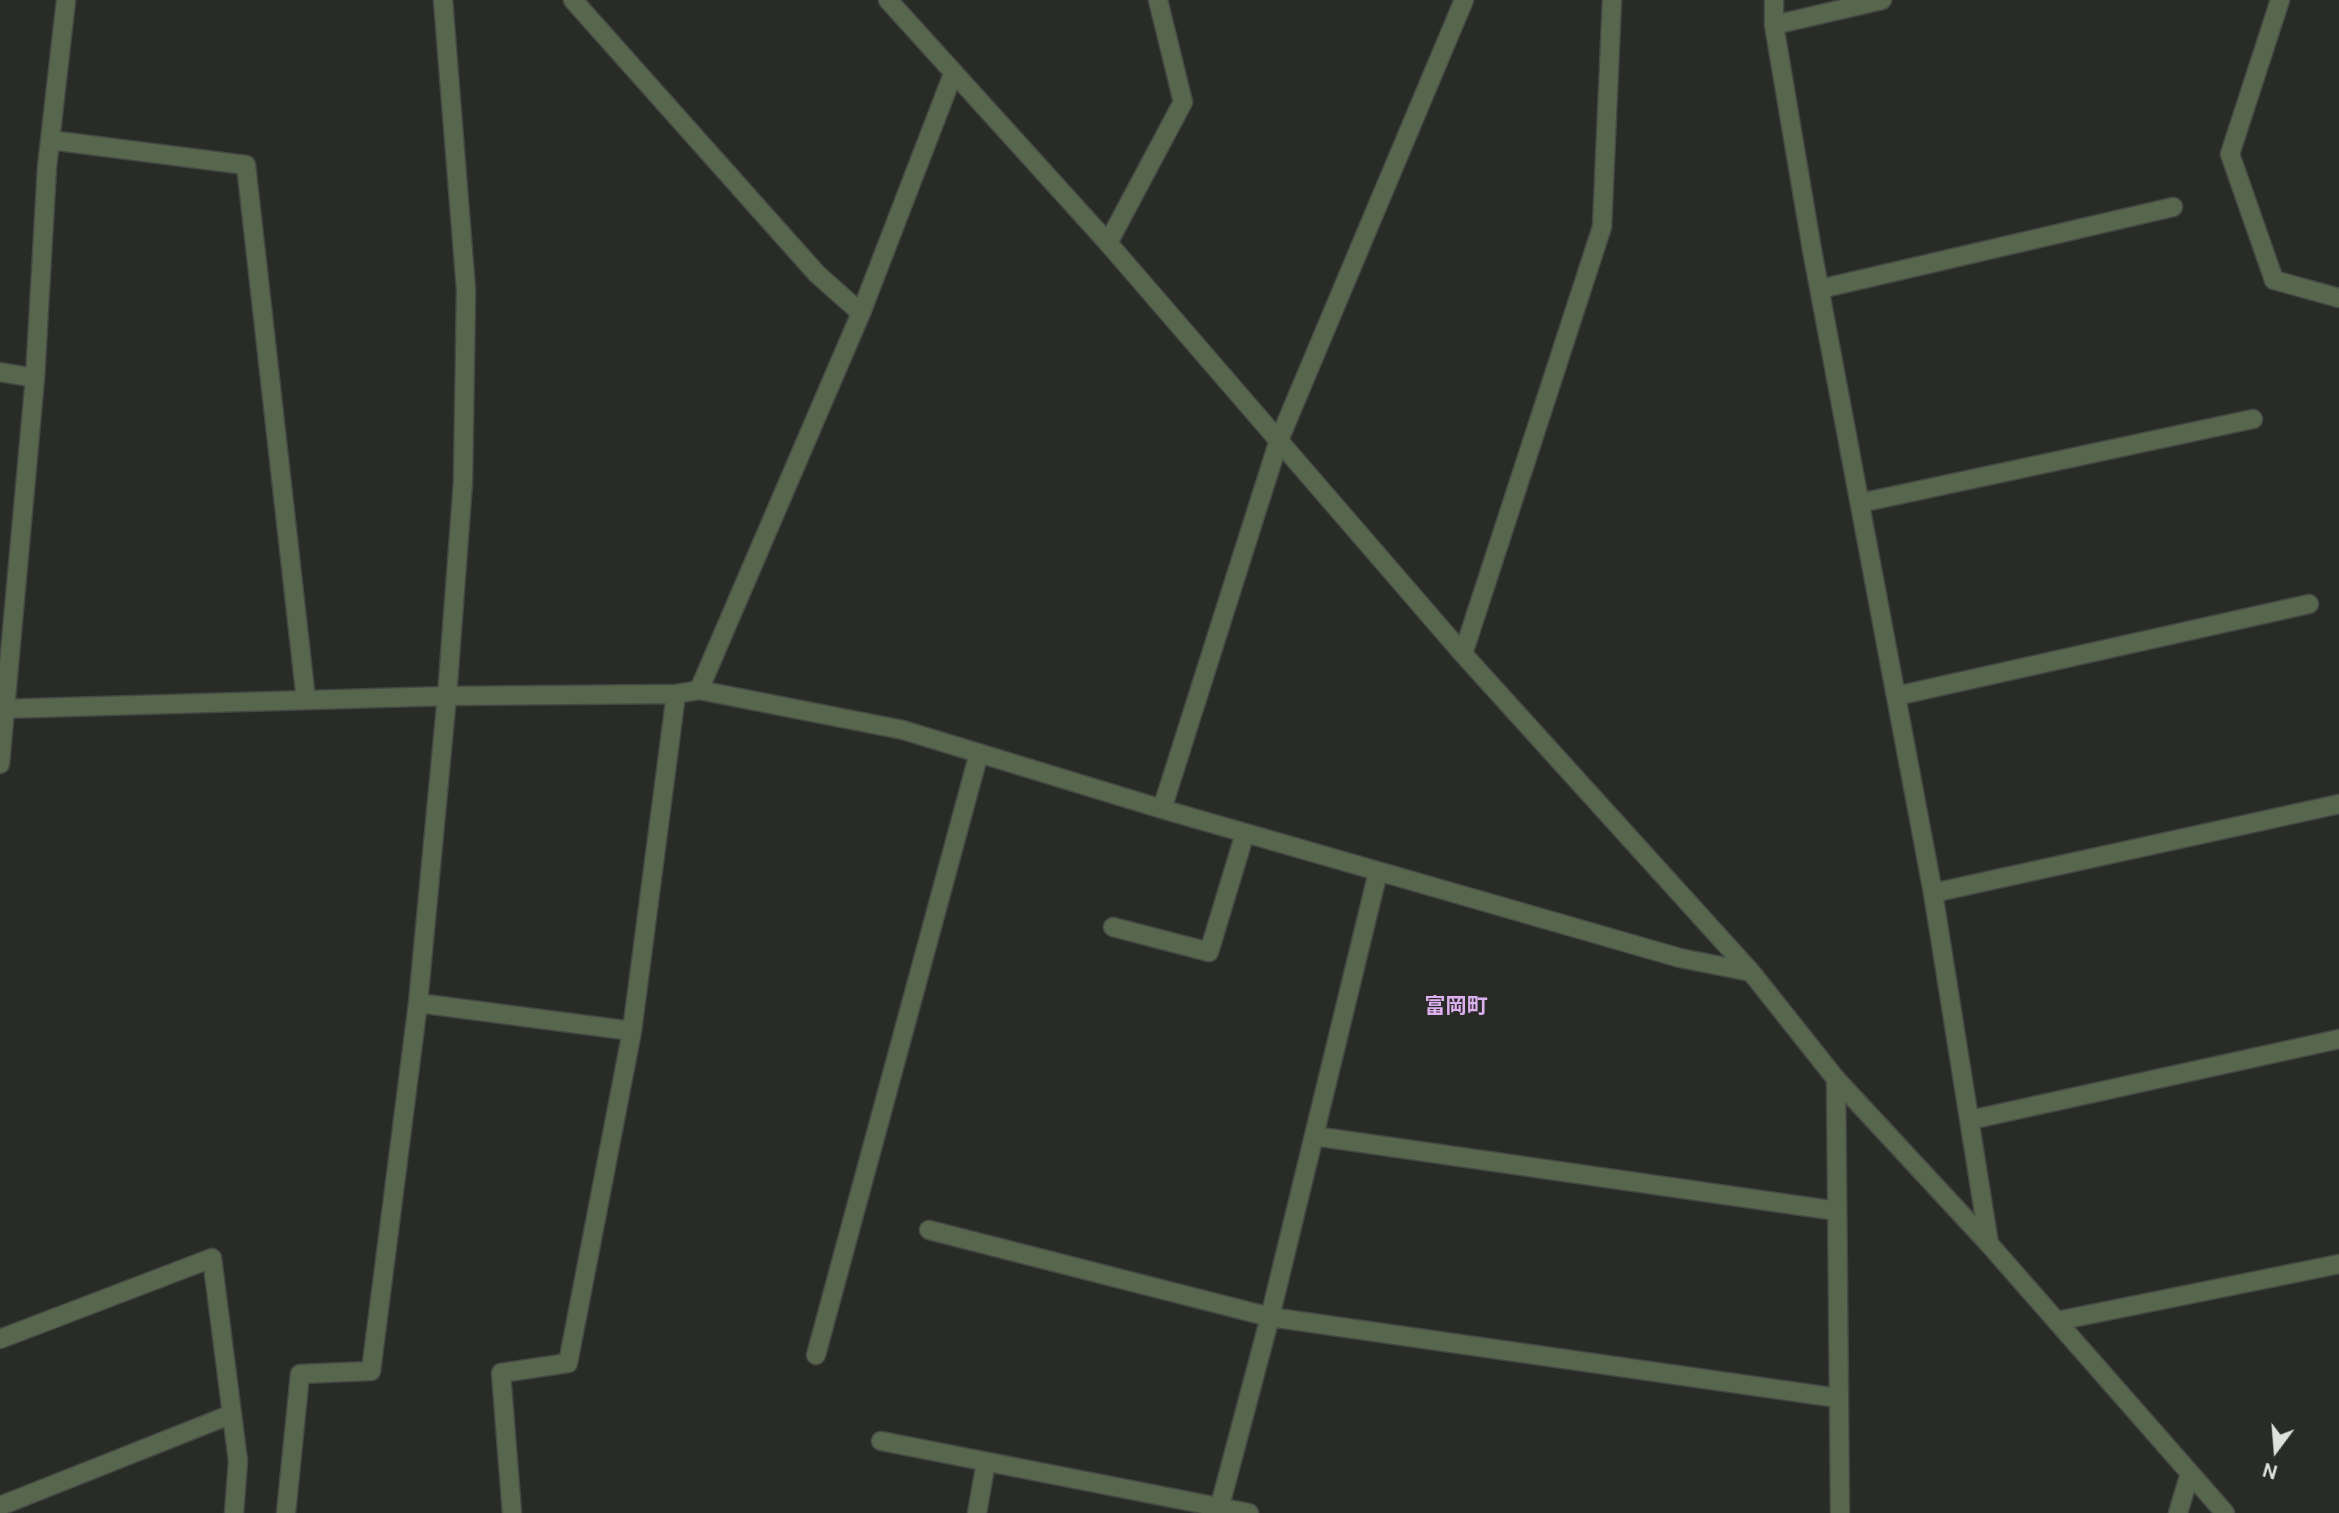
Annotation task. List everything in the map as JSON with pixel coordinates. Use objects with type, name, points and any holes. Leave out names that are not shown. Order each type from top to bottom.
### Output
[{"type":"street","points":[[0,764],[35,377],[50,140],[66,0]]},
{"type":"street","points":[[286,1513],[300,1374],[371,1371],[418,1003],[447,696],[463,482],[466,290],[443,0]]},
{"type":"street","points":[[573,0],[817,274],[861,313]]},
{"type":"street","points":[[888,0],[1108,243],[1464,654],[1751,972],[1836,1079],[1990,1244],[2225,1513]]},
{"type":"street","points":[[1108,243],[1183,102],[1158,0]]},
{"type":"street","points":[[1162,809],[1279,440],[1464,0]]},
{"type":"street","points":[[1464,654],[1602,227],[1612,0]]},
{"type":"street","points":[[1774,0],[1774,25],[1819,289],[1933,893],[1990,1244]]},
{"type":"street","points":[[1774,25],[1882,0]]},
{"type":"street","points":[[2280,0],[2230,154],[2274,280],[2339,298]]},
{"type":"street","points":[[699,690],[861,313],[953,74]]},
{"type":"street","points":[[50,140],[246,165],[306,700]]},
{"type":"street","points":[[1819,289],[2173,207]]},
{"type":"street","points":[[0,372],[35,377]]},
{"type":"street","points":[[1860,503],[2253,419]]},
{"type":"street","points":[[1896,696],[2309,604]]},
{"type":"street","points":[[3,710],[447,696],[676,694],[699,690],[903,730],[1378,872],[1680,958],[1751,972]]},
{"type":"street","points":[[512,1513],[501,1373],[568,1363],[632,1031],[676,694]]},
{"type":"street","points":[[816,1355],[979,753]]},
{"type":"street","points":[[1933,893],[2339,804]]},
{"type":"street","points":[[1113,927],[1209,952],[1245,833]]},
{"type":"street","points":[[1219,1511],[1270,1317],[1378,872]]},
{"type":"street","points":[[418,1003],[632,1031]]},
{"type":"street","points":[[1970,1121],[2339,1039]]},
{"type":"street","points":[[1836,1079],[1840,1513]]},
{"type":"street","points":[[1314,1136],[1837,1211]]},
{"type":"street","points":[[929,1230],[1270,1317],[1838,1398]]},
{"type":"street","points":[[0,1339],[212,1258],[238,1461],[234,1513]]},
{"type":"street","points":[[2057,1321],[2339,1264]]},
{"type":"street","points":[[0,1506],[232,1414]]},
{"type":"street","points":[[881,1441],[1219,1511],[1249,1513]]},
{"type":"street","points":[[977,1513],[986,1462]]},
{"type":"street","points":[[2178,1513],[2190,1473]]},
{"type":"district","name":"富岡町","points":[[1456,1007]]}]
